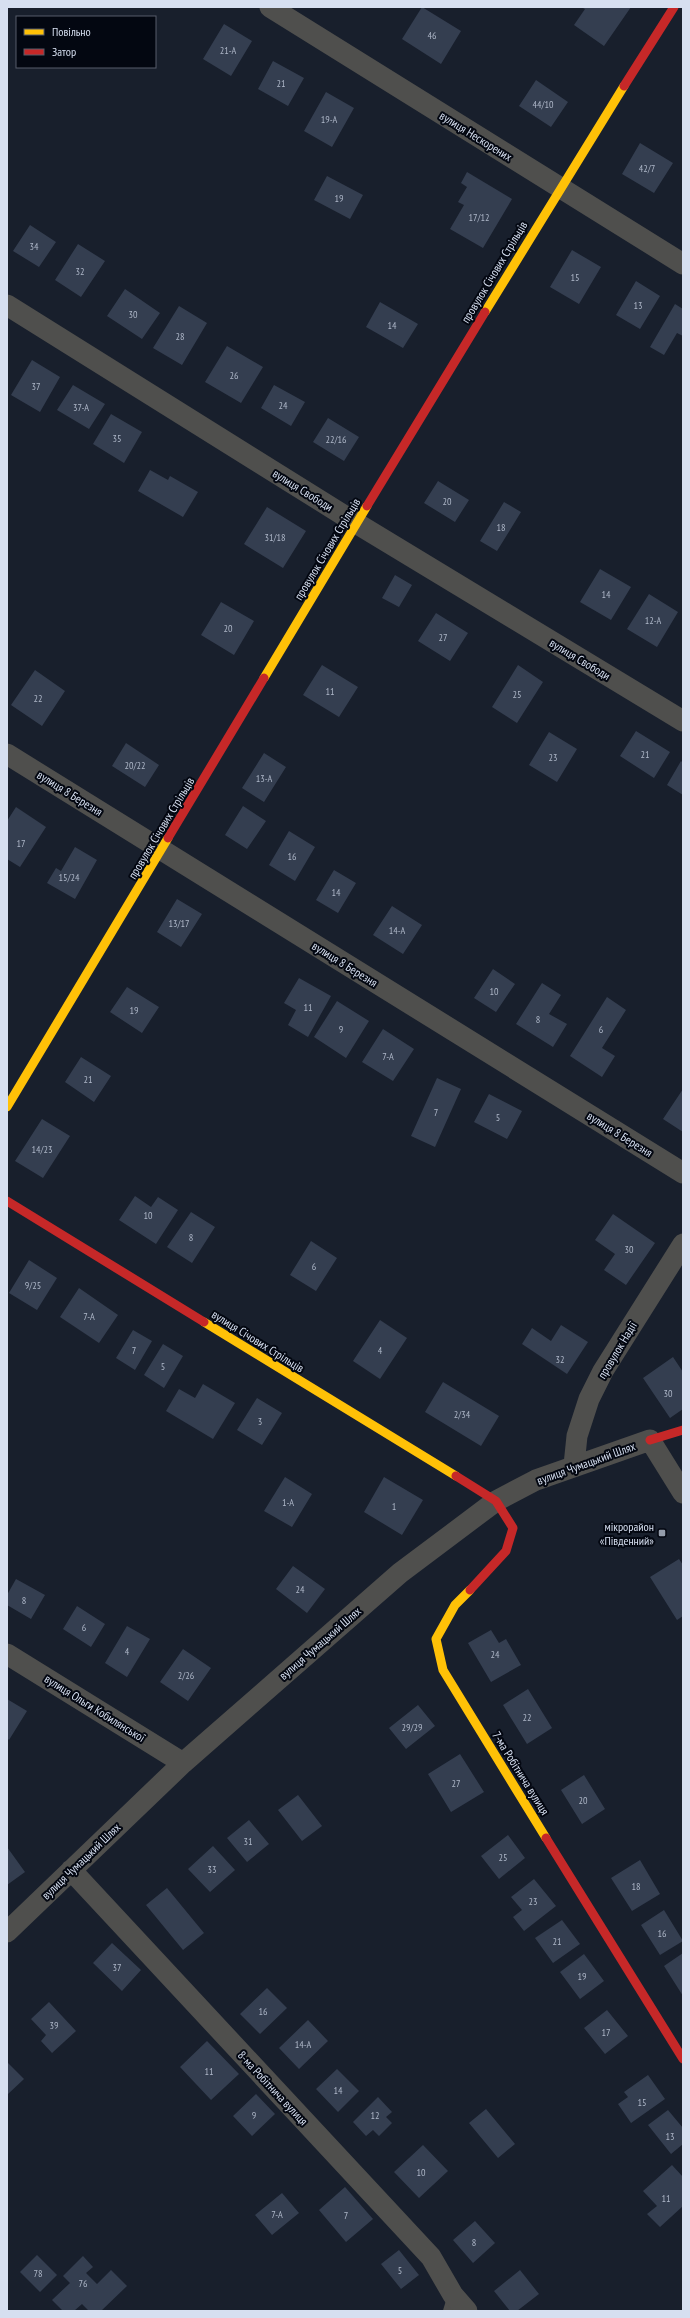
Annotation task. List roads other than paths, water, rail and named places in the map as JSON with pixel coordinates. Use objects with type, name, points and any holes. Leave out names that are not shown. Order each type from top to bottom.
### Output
[{"type":"street","name":"вулиця Нескорених","points":[[270,7],[683,264]]},
{"type":"street","name":"провулок Січових Стрільців","points":[[7,1107],[162,850],[356,523],[559,188],[674,7]]},
{"type":"street","name":"вулиця Свободи","points":[[7,305],[356,523],[683,721]]},
{"type":"street","name":"вулиця 8 Березня","points":[[7,754],[683,1173]]},
{"type":"street","name":"вулиця Січових Стрільців","points":[[7,1201],[496,1501]]},
{"type":"street","name":"провулок Надії","points":[[574,1465],[577,1436],[589,1399],[596,1385],[683,1244]]},
{"type":"street","name":"вулиця Чумацький Шлях","points":[[7,1932],[182,1763],[400,1573],[496,1501],[536,1480],[574,1465],[683,1430]]},
{"type":"street","points":[[650,1440],[683,1493]]},
{"type":"street","name":"7-ма Робітнича вулиця","points":[[496,1501],[512,1528],[506,1551],[454,1605],[436,1638],[443,1670],[683,2059]]},
{"type":"street","name":"вулиця Ольги Кобилянської","points":[[7,1654],[182,1763]]},
{"type":"street","name":"8-ма Робітнича вулиця","points":[[71,1870],[431,2258],[450,2303],[467,2311]]},
{"type":"place","name":"мікрорайон «Південний»","points":[[662,1533]]}]
